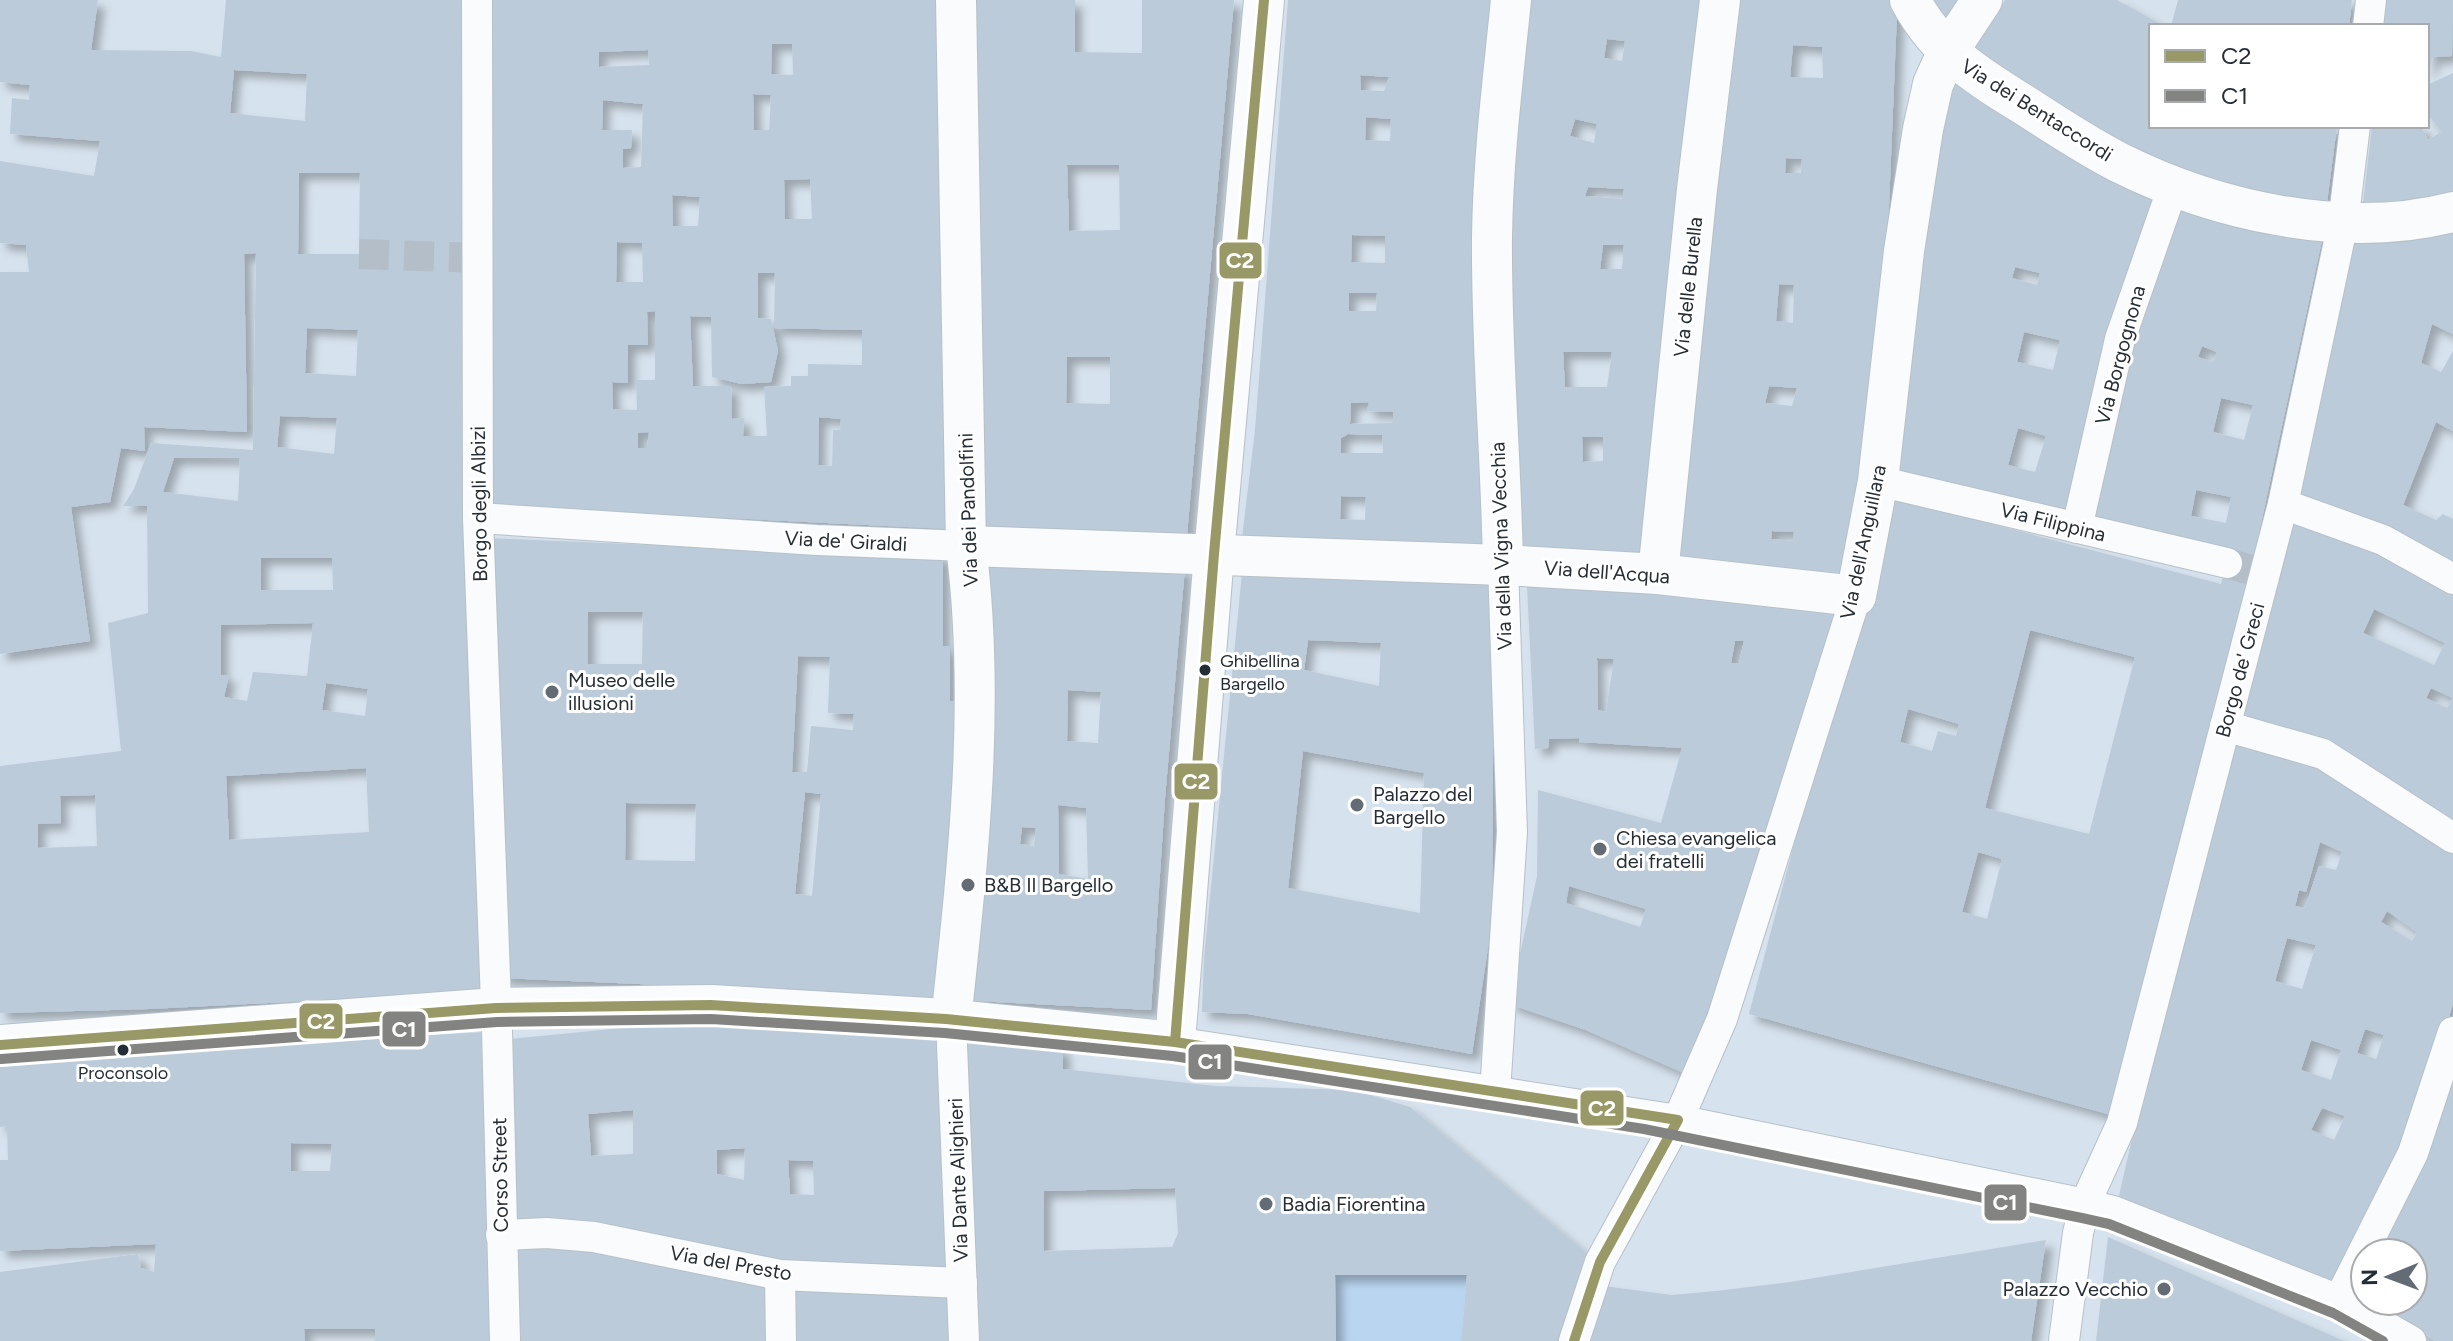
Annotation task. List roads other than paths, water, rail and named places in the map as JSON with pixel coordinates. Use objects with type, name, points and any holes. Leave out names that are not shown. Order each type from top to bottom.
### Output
[{"type":"street","name":"Borgo degli Albizi","points":[[477,0],[478,518],[496,1008]]},
{"type":"street","name":"Via dei Pandolfini","points":[[951,1020],[975,754],[973,617],[966,546],[956,0]]},
{"type":"street","points":[[1175,1042],[1214,554],[1264,0]]},
{"type":"street","name":"Via della Vigna Vecchia","points":[[1495,1092],[1512,832],[1492,335],[1492,233],[1497,139],[1511,0]]},
{"type":"street","name":"Via delle Burella","points":[[1658,574],[1697,189],[1720,0]]},
{"type":"street","points":[[1910,0],[1947,53]]},
{"type":"street","name":"Via dell'Anguillara","points":[[1574,1341],[1600,1262],[1678,1120],[1722,1019],[1856,596],[1878,481],[1904,251],[1923,129],[1933,84],[1947,53],[1982,0]]},
{"type":"street","points":[[2368,24],[2371,0]]},
{"type":"street","name":"Via dei Bentaccordi","points":[[1947,53],[2068,133],[2118,162],[2204,196],[2279,216],[2343,223],[2401,221],[2453,212]]},
{"type":"street","name":"Borgo de' Greci","points":[[2064,1341],[2078,1233],[2085,1204],[2122,1123],[2225,726],[2248,569],[2283,504],[2343,223],[2355,128]]},
{"type":"street","name":"Via Borgognona","points":[[2077,528],[2120,339],[2174,184]]},
{"type":"street","name":"Via Filippina","points":[[1878,481],[2248,569]]},
{"type":"street","points":[[2283,504],[2383,540],[2453,579]]},
{"type":"street","name":"Via de' Giraldi","points":[[478,518],[817,540],[1214,554]]},
{"type":"street","name":"Via dell'Acqua","points":[[1214,554],[1658,574],[1856,596]]},
{"type":"street","points":[[2225,726],[2323,754],[2453,838]]},
{"type":"street","points":[[0,1045],[496,1008],[711,1005],[951,1020],[1175,1042],[1678,1120],[2085,1204],[2113,1211],[2339,1300],[2411,1341]]},
{"type":"street","name":"Corso Street","points":[[496,1008],[505,1341]]},
{"type":"street","name":"Via Dante Alighieri","points":[[951,1020],[964,1341]]},
{"type":"street","points":[[2339,1300],[2413,1153],[2453,1032]]},
{"type":"street","name":"Via del Presto","points":[[501,1235],[547,1233],[594,1237],[780,1275],[962,1283]]},
{"type":"street","points":[[780,1275],[781,1341]]},
{"type":"tunnel","points":[[359,254],[478,258]]},
{"type":"tunnel","points":[[2227,563],[2251,570]]},
{"type":"place","name":"Ghibellina Bargello","points":[[1205,670]]},
{"type":"place","name":"Museo delle illusioni","points":[[552,692]]},
{"type":"place","name":"Palazzo del Bargello","points":[[1357,805]]},
{"type":"place","name":"Chiesa evangelica dei fratelli","points":[[1600,849]]},
{"type":"place","name":"B&B Il Bargello","points":[[968,885]]},
{"type":"place","name":"Proconsolo","points":[[123,1050]]},
{"type":"place","name":"Badia Fiorentina","points":[[1266,1204]]},
{"type":"place","name":"Palazzo Vecchio","points":[[2164,1289]]}]
